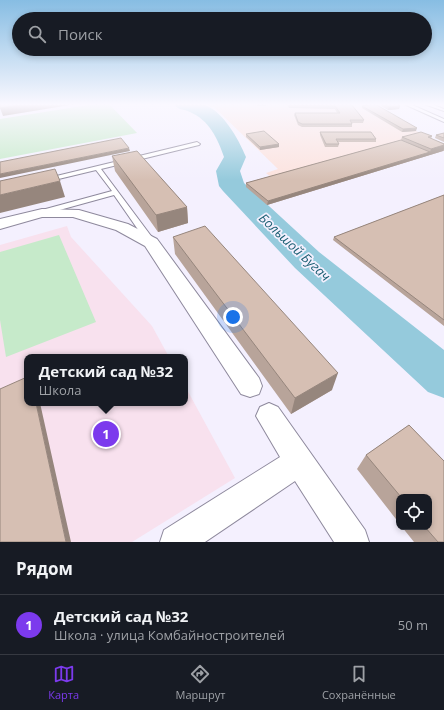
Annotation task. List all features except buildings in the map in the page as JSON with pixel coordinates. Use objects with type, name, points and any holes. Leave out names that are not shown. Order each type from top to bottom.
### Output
[{"type":"street","points":[[0,224],[42,213],[74,213],[122,227],[151,243],[250,386]]},
{"type":"street","points":[[269,416],[353,542]]},
{"type":"street","points":[[176,542],[299,462]]},
{"type":"lane","points":[[37,182],[197,144]]},
{"type":"lane","points":[[97,168],[116,192],[151,243]]},
{"type":"lane","points":[[42,213],[116,192]]},
{"type":"shaded area","points":[[237,129],[413,129],[425,136],[273,179],[266,173],[278,169]]},
{"type":"shaded area","points":[[67,226],[71,237],[152,326],[167,354],[24,354],[24,406],[188,406],[188,392],[235,478],[132,542],[0,542],[0,245]]},
{"type":"green space","points":[[0,129],[133,129],[137,133],[0,159]]},
{"type":"green space","points":[[59,235],[96,322],[6,357],[0,320],[0,252]]},
{"type":"waterway","name":"Большой Бугач","points":[[221,129],[230,143],[235,157],[228,171],[232,186],[307,260],[444,377]]},
{"type":"place","name":"Детский сад №32","points":[[106,434]]}]
